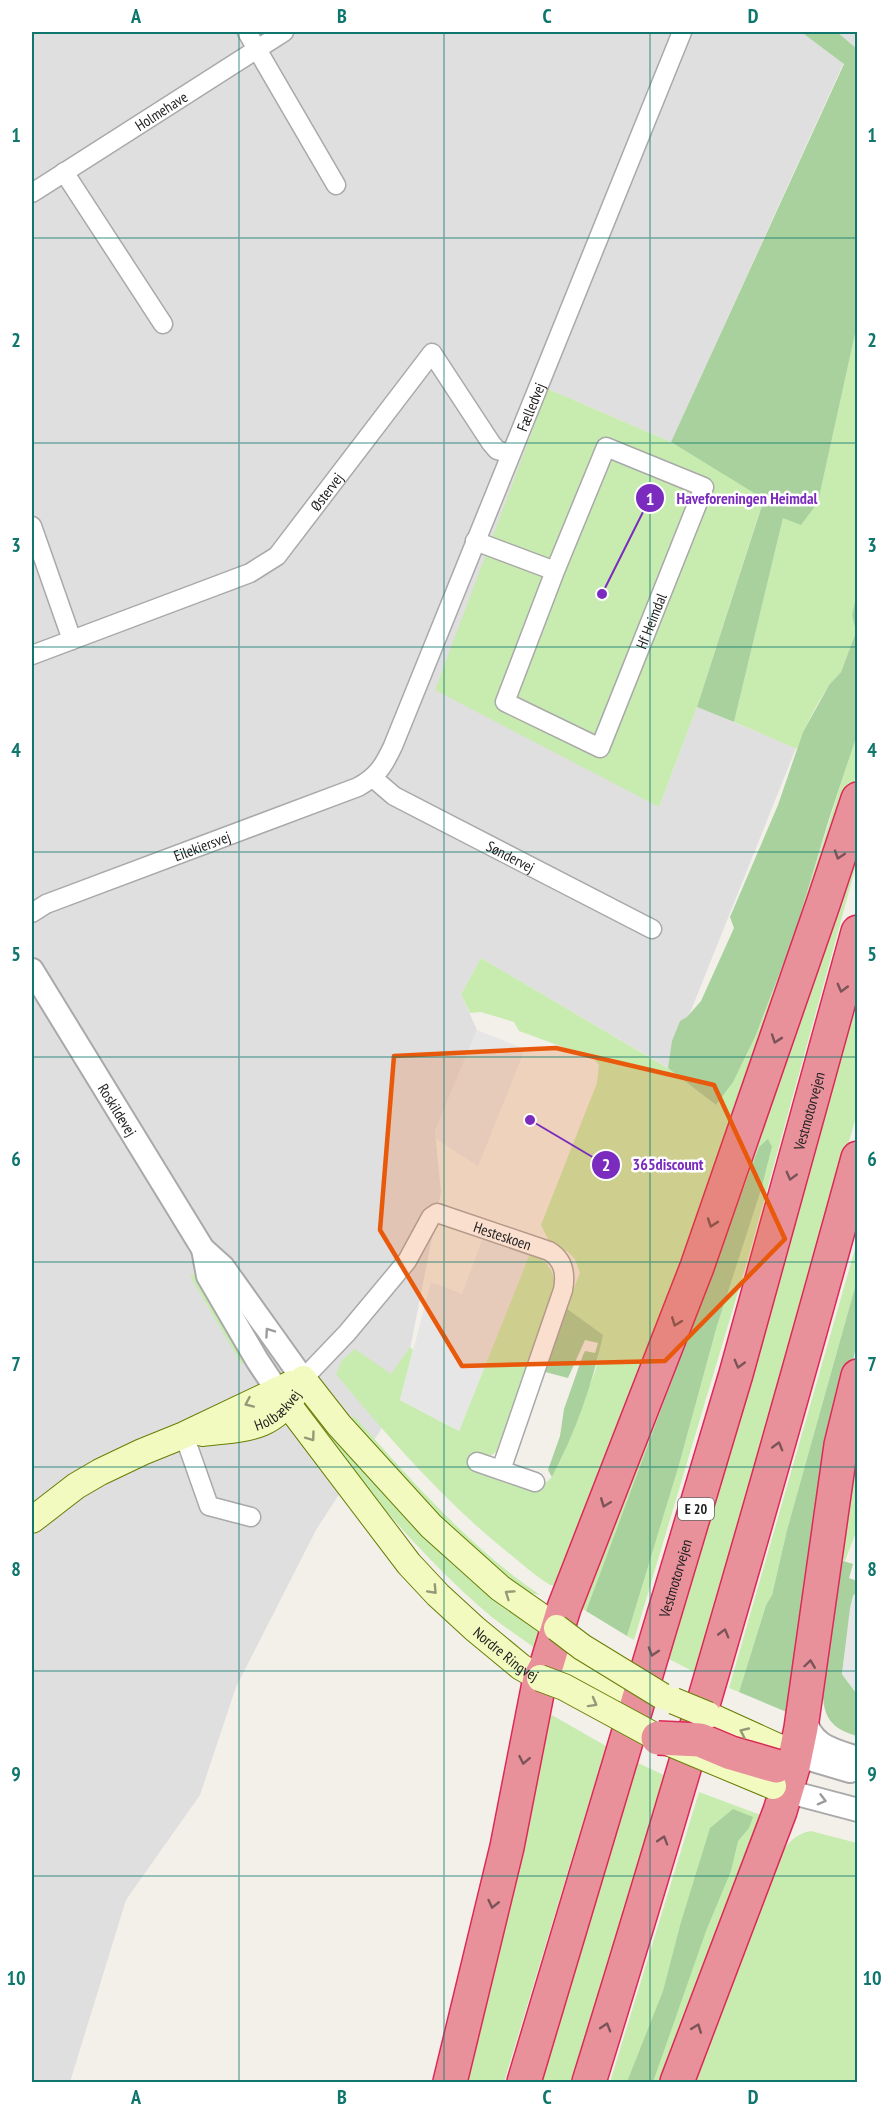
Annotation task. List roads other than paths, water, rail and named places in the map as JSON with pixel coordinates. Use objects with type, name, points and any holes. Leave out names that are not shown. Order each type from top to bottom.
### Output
[{"type":"highway","points":[[450,2082],[507,1847],[543,1672],[557,1628],[697,1267],[820,915],[858,799]]},
{"type":"highway","name":"Vestmotorvejen","points":[[524,2082],[736,1374],[858,932]]},
{"type":"highway","points":[[589,2082],[711,1679],[858,1158]]},
{"type":"highway","points":[[677,2082],[780,1811],[784,1769],[803,1715],[841,1445],[858,1376]]},
{"type":"highway","points":[[658,1738],[700,1740],[731,1753],[784,1769]]},
{"type":"main road","points":[[303,1379],[339,1425],[431,1527],[500,1588],[582,1647],[662,1696],[708,1715],[784,1769]]},
{"type":"main road","name":"Holbækvej","points":[[32,1520],[68,1492],[100,1472],[142,1452],[184,1436],[255,1427],[271,1419],[282,1398],[303,1379]]},
{"type":"main road","name":"Nordre Ringvej","points":[[282,1398],[409,1564],[475,1629],[521,1667],[543,1672],[564,1687],[658,1738]]},
{"type":"main road","points":[[543,1672],[556,1660],[567,1662],[621,1690],[662,1696]]},
{"type":"street","points":[[247,32],[336,185]]},
{"type":"street","name":"Holmehave","points":[[32,193],[284,32]]},
{"type":"street","name":"Fælledvej","points":[[373,778],[384,764],[393,746],[682,32]]},
{"type":"street","points":[[64,172],[163,324]]},
{"type":"street","name":"Østervej","points":[[32,655],[250,573],[277,556],[432,353],[497,450],[510,454]]},
{"type":"street","name":"Hf Heimdal","points":[[606,447],[704,487],[600,748],[505,702],[555,571],[606,447]]},
{"type":"street","points":[[32,526],[72,640]]},
{"type":"street","points":[[475,541],[555,571]]},
{"type":"street","name":"Eilekiersvej","points":[[32,914],[46,904],[358,787],[373,778]]},
{"type":"street","name":"Søndervej","points":[[373,778],[394,796],[652,929]]},
{"type":"street","name":"Roskildevej","points":[[32,970],[203,1249],[223,1267],[303,1379]]},
{"type":"street","name":"Hesteskoen","points":[[303,1379],[347,1333],[407,1261],[430,1217],[437,1213],[549,1251],[562,1264],[565,1272],[564,1290],[501,1470]]},
{"type":"street","name":"Roskildevej","points":[[203,1249],[208,1276],[282,1398]]},
{"type":"street","points":[[184,1436],[209,1506],[252,1517]]},
{"type":"street","points":[[477,1462],[535,1482]]},
{"type":"street","points":[[803,1715],[808,1730],[826,1747],[858,1758]]},
{"type":"street","points":[[784,1769],[858,1773]]},
{"type":"street","points":[[784,1769],[858,1810]]},
{"type":"place","name":"Haveforeningen Heimdal","points":[[602,594]]},
{"type":"place","name":"365discount","points":[[530,1120]]}]
